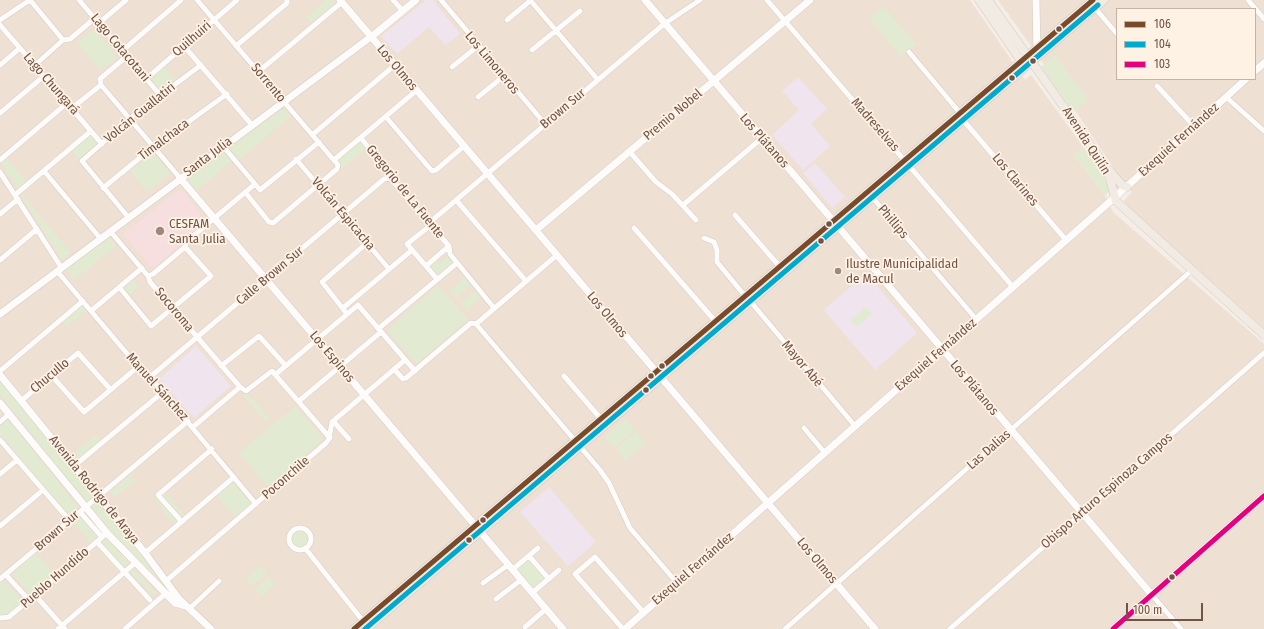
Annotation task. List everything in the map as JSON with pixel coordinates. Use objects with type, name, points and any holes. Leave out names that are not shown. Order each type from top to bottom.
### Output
[{"type":"main road","name":"Avenida Quilín","points":[[979,0],[996,18],[1027,59],[1106,168],[1114,198]]},
{"type":"main road","name":"Avenida Quilín","points":[[988,0],[996,18]]},
{"type":"main road","points":[[354,629],[368,626],[478,529],[1027,59],[1094,4],[1104,0]]},
{"type":"main road","points":[[748,299],[780,267],[872,197],[907,163]]},
{"type":"main road","points":[[1106,168],[1122,185],[1127,187]]},
{"type":"main road","points":[[1114,198],[1264,335]]},
{"type":"main road","points":[[577,444],[601,419],[659,375]]},
{"type":"street","points":[[0,20],[30,0],[63,40]]},
{"type":"street","name":"Lago Cotacotani","points":[[79,0],[160,95]]},
{"type":"street","points":[[99,23],[126,0]]},
{"type":"street","points":[[122,51],[182,0]]},
{"type":"street","name":"Sorrento","points":[[197,0],[334,160],[338,167],[318,185]]},
{"type":"street","name":"Quilhuiri","points":[[146,79],[238,0]]},
{"type":"street","points":[[236,46],[287,3],[287,0]]},
{"type":"street","points":[[393,0],[403,11]]},
{"type":"street","name":"Santa Julia","points":[[0,314],[283,101],[371,37],[416,0]]},
{"type":"street","name":"Los Limoneros","points":[[441,0],[478,46],[545,124]]},
{"type":"street","points":[[507,20],[531,0],[598,80]]},
{"type":"street","name":"Los Plátanos","points":[[645,0],[1010,431],[1181,629]]},
{"type":"street","name":"Brown Sur","points":[[412,250],[407,244],[487,173],[664,24],[700,0]]},
{"type":"street","name":"Madreselvas","points":[[768,0],[1013,287]]},
{"type":"street","name":"Premio Nobel","points":[[536,230],[810,0]]},
{"type":"street","points":[[1036,0],[1037,52]]},
{"type":"street","points":[[1248,0],[1255,8]]},
{"type":"street","points":[[258,72],[341,1]]},
{"type":"street","name":"Los Olmos","points":[[341,1],[875,629]]},
{"type":"street","points":[[1094,4],[1116,33]]},
{"type":"street","points":[[1256,9],[1264,18]]},
{"type":"street","points":[[532,50],[580,10]]},
{"type":"street","points":[[34,65],[63,40],[70,39],[95,18]]},
{"type":"street","name":"Lago Chungará","points":[[0,25],[102,144]]},
{"type":"street","points":[[184,46],[227,94],[252,125]]},
{"type":"street","points":[[452,67],[478,46]]},
{"type":"street","points":[[0,66],[20,48]]},
{"type":"street","name":"Los Clarines","points":[[908,52],[1066,240]]},
{"type":"street","points":[[72,108],[101,85],[100,79],[127,56]]},
{"type":"street","points":[[1256,70],[1264,62]]},
{"type":"street","name":"Volcán Guallatiri","points":[[103,188],[82,162],[130,119],[201,65]]},
{"type":"street","points":[[312,135],[395,65]]},
{"type":"street","points":[[0,113],[44,76]]},
{"type":"street","points":[[478,97],[504,76]]},
{"type":"street","name":"Exequiel Fernández","points":[[624,629],[1127,187],[1245,80]]},
{"type":"street","name":"Los Espinos","points":[[101,85],[563,629]]},
{"type":"street","points":[[1157,86],[1194,126]]},
{"type":"street","points":[[334,160],[417,90]]},
{"type":"street","name":"Timalchaca","points":[[103,188],[227,94]]},
{"type":"street","points":[[1226,97],[1264,131]]},
{"type":"street","points":[[0,160],[67,103]]},
{"type":"street","points":[[386,116],[432,171],[436,170],[464,146]]},
{"type":"street","points":[[0,214],[44,171],[91,131]]},
{"type":"street","name":"Gregorio de La Fuente","points":[[361,138],[388,172],[390,178],[449,246],[449,253],[494,308]]},
{"type":"street","points":[[683,205],[762,138]]},
{"type":"street","points":[[223,146],[260,190],[318,142]]},
{"type":"street","points":[[629,151],[656,182],[670,192],[696,220]]},
{"type":"street","name":"Volcán Espicacha","points":[[296,159],[389,269]]},
{"type":"street","points":[[44,171],[100,238]]},
{"type":"street","name":"Manuel Sánchez","points":[[0,172],[37,229],[59,269],[83,302],[188,421],[256,504]]},
{"type":"street","name":"Calle Brown Sur","points":[[150,377],[384,179],[390,178]]},
{"type":"street","points":[[148,276],[153,274],[185,247],[186,242],[255,184]]},
{"type":"street","points":[[245,192],[272,223],[318,185]]},
{"type":"street","points":[[103,188],[128,217]]},
{"type":"street","name":"Phillips","points":[[872,197],[976,319]]},
{"type":"street","points":[[456,200],[526,281]]},
{"type":"street","points":[[735,215],[780,267]]},
{"type":"street","points":[[634,228],[718,324]]},
{"type":"street","points":[[0,260],[37,229]]},
{"type":"street","name":"Socoroma","points":[[110,231],[142,268],[148,276],[150,282],[240,387]]},
{"type":"street","name":"Mayor Abé","points":[[704,238],[714,242],[717,250],[717,262],[855,426]]},
{"type":"street","points":[[347,314],[322,284],[322,281],[367,243]]},
{"type":"street","name":"Gregorio de La Fuente","points":[[426,266],[449,246]]},
{"type":"street","points":[[120,288],[151,326],[211,276],[185,247]]},
{"type":"street","points":[[343,308],[412,250],[437,279]]},
{"type":"street","points":[[476,324],[557,255]]},
{"type":"street","points":[[299,401],[340,367],[437,279],[457,263]]},
{"type":"street","points":[[91,312],[142,268]]},
{"type":"street","name":"Las Dalias","points":[[785,629],[1192,270]]},
{"type":"street","points":[[0,371],[83,302]]},
{"type":"street","points":[[276,374],[358,305],[414,371]]},
{"type":"street","points":[[394,369],[404,379],[471,323],[476,324],[604,476],[630,528],[677,583]]},
{"type":"street","points":[[221,366],[259,336],[286,366]]},
{"type":"street","name":"Chucullo","points":[[21,401],[78,353],[111,390]]},
{"type":"street","name":"Obispo Arturo Espinoza Campos","points":[[950,629],[1264,353]]},
{"type":"street","points":[[330,438],[330,426],[333,421],[405,360]]},
{"type":"street","points":[[51,375],[82,412],[85,412],[139,366]]},
{"type":"street","points":[[193,427],[240,387],[246,391],[270,371],[276,374],[330,438]]},
{"type":"street","name":"Avenida Rodrigo de Araya","points":[[0,375],[187,607],[211,629]]},
{"type":"street","points":[[564,376],[601,419]]},
{"type":"street","points":[[74,466],[163,392]]},
{"type":"street","name":"Avenida Rodrigo de Araya","points":[[0,402],[83,510],[105,535],[175,603],[187,607]]},
{"type":"street","points":[[0,422],[9,414]]},
{"type":"street","name":"Brown Sur","points":[[0,579],[188,421]]},
{"type":"street","points":[[333,421],[349,439]]},
{"type":"street","points":[[804,428],[825,453]]},
{"type":"street","name":"Poconchile","points":[[166,581],[330,438]]},
{"type":"street","points":[[0,440],[70,521]]},
{"type":"street","points":[[182,522],[158,495],[212,450]]},
{"type":"street","points":[[0,474],[17,460]]},
{"type":"street","points":[[145,553],[234,478]]},
{"type":"street","points":[[0,526],[43,490]]},
{"type":"street","points":[[1113,629],[1264,496]]},
{"type":"street","points":[[302,528],[308,533],[310,541],[305,548],[298,550],[291,545],[289,537],[293,530],[302,528]]},
{"type":"street","name":"Pueblo Hundido","points":[[0,618],[8,618],[105,535]]},
{"type":"street","points":[[97,542],[150,600]]},
{"type":"street","points":[[305,548],[368,626]]},
{"type":"street","points":[[483,583],[529,556],[538,548]]},
{"type":"street","points":[[529,556],[549,579]]},
{"type":"street","points":[[624,629],[575,574],[595,557],[644,613]]},
{"type":"street","points":[[35,595],[62,628],[134,563]]},
{"type":"street","points":[[532,593],[559,570]]},
{"type":"street","points":[[6,575],[29,600]]},
{"type":"street","points":[[496,600],[521,580]]},
{"type":"street","points":[[187,607],[219,581]]},
{"type":"street","points":[[125,629],[165,594]]},
{"type":"street","points":[[525,626],[546,609]]},
{"type":"shaded area","points":[[0,0],[970,0],[1025,80],[1031,75],[1084,148],[1074,155],[1105,196],[1113,212],[1264,344],[1264,629],[0,629]]},
{"type":"shaded area","points":[[426,0],[433,0],[460,34],[445,45],[429,27],[397,54],[381,36]]},
{"type":"shaded area","points":[[998,0],[1264,0],[1264,329],[1122,203],[1132,192],[1110,163],[1052,75]]},
{"type":"shaded area","points":[[798,77],[827,109],[811,124],[830,146],[803,170],[772,135],[799,110],[782,91]]},
{"type":"shaded area","points":[[815,163],[845,197],[832,208],[803,173]]},
{"type":"shaded area","name":"CESFAM Santa Julia","points":[[178,191],[183,191],[205,221],[155,267],[150,266],[124,235],[125,232]]},
{"type":"shaded area","points":[[866,273],[917,333],[875,370],[824,310]]},
{"type":"shaded area","points":[[196,346],[231,386],[194,418],[159,379]]},
{"type":"shaded area","points":[[549,487],[596,542],[568,566],[520,512]]},
{"type":"green space","points":[[326,0],[332,0],[335,4],[311,23],[306,17]]},
{"type":"green space","points":[[884,7],[916,44],[901,57],[869,19]]},
{"type":"green space","points":[[93,29],[117,57],[101,70],[77,43]]},
{"type":"green space","points":[[1055,55],[1089,100],[1073,112],[1041,67]]},
{"type":"green space","points":[[164,66],[176,81],[161,93],[149,78]]},
{"type":"green space","points":[[284,108],[291,116],[239,160],[229,148]]},
{"type":"green space","points":[[90,133],[99,143],[80,160],[71,150]]},
{"type":"green space","points":[[361,141],[367,148],[342,169],[338,160]]},
{"type":"green space","points":[[1084,148],[1102,171],[1109,191],[1105,196],[1074,155]]},
{"type":"green space","points":[[0,151],[27,182],[18,189],[0,162]]},
{"type":"green space","points":[[223,151],[232,161],[196,191],[186,179]]},
{"type":"green space","points":[[153,153],[170,173],[147,192],[130,171]]},
{"type":"green space","points":[[22,194],[71,253],[62,260],[21,196]]},
{"type":"green space","points":[[108,235],[116,246],[74,280],[66,270]]},
{"type":"green space","points":[[448,256],[454,263],[438,277],[429,267],[436,261],[439,264]]},
{"type":"green space","points":[[464,278],[471,285],[456,298],[449,291]]},
{"type":"green space","points":[[133,280],[139,287],[130,295],[124,288]]},
{"type":"green space","points":[[438,285],[468,319],[417,364],[387,331]]},
{"type":"green space","points":[[475,290],[481,297],[467,310],[460,303]]},
{"type":"green space","points":[[82,304],[87,310],[66,327],[62,321]]},
{"type":"green space","points":[[866,307],[872,314],[857,327],[850,320]]},
{"type":"green space","points":[[0,380],[99,504],[182,603],[168,591],[110,531],[89,506],[0,395]]},
{"type":"green space","points":[[247,393],[270,419],[266,422],[243,396]]},
{"type":"green space","points":[[295,406],[324,439],[268,487],[239,453]]},
{"type":"green space","points":[[8,419],[79,508],[69,517],[0,435],[0,425]]},
{"type":"green space","points":[[625,419],[635,430],[614,448],[604,437]]},
{"type":"green space","points":[[636,431],[646,443],[625,460],[616,449]]},
{"type":"green space","points":[[96,435],[101,441],[80,458],[75,452]]},
{"type":"green space","points":[[130,475],[135,481],[114,498],[110,492]]},
{"type":"green space","points":[[233,480],[253,503],[236,518],[216,495]]},
{"type":"green space","points":[[165,492],[185,516],[175,525],[155,501]]},
{"type":"green space","points":[[82,517],[99,537],[92,544],[74,524]]},
{"type":"green space","points":[[300,528],[308,531],[311,539],[308,547],[300,550],[292,547],[289,539],[292,531]]},
{"type":"green space","points":[[107,538],[129,563],[119,572],[97,547]]},
{"type":"green space","points":[[35,552],[56,575],[29,598],[27,596],[30,594],[14,576],[14,573]]},
{"type":"green space","points":[[529,556],[549,579],[532,593],[512,570]]},
{"type":"green space","points":[[260,566],[267,574],[252,586],[246,579]]},
{"type":"green space","points":[[133,568],[157,593],[154,596],[129,572]]},
{"type":"green space","points":[[269,577],[276,584],[261,597],[254,589]]},
{"type":"green space","points":[[3,580],[24,603],[11,614],[0,617],[0,582]]},
{"type":"transit line","name":"106","points":[[354,629],[1093,0]]},
{"type":"transit line","name":"104","points":[[365,629],[1098,5]]},
{"type":"transit line","name":"103","points":[[1113,629],[1264,496]]},
{"type":"place","name":"CESFAM Santa Julia","points":[[160,231]]},
{"type":"place","name":"Ilustre Municipalidad de Macul","points":[[838,271]]}]
